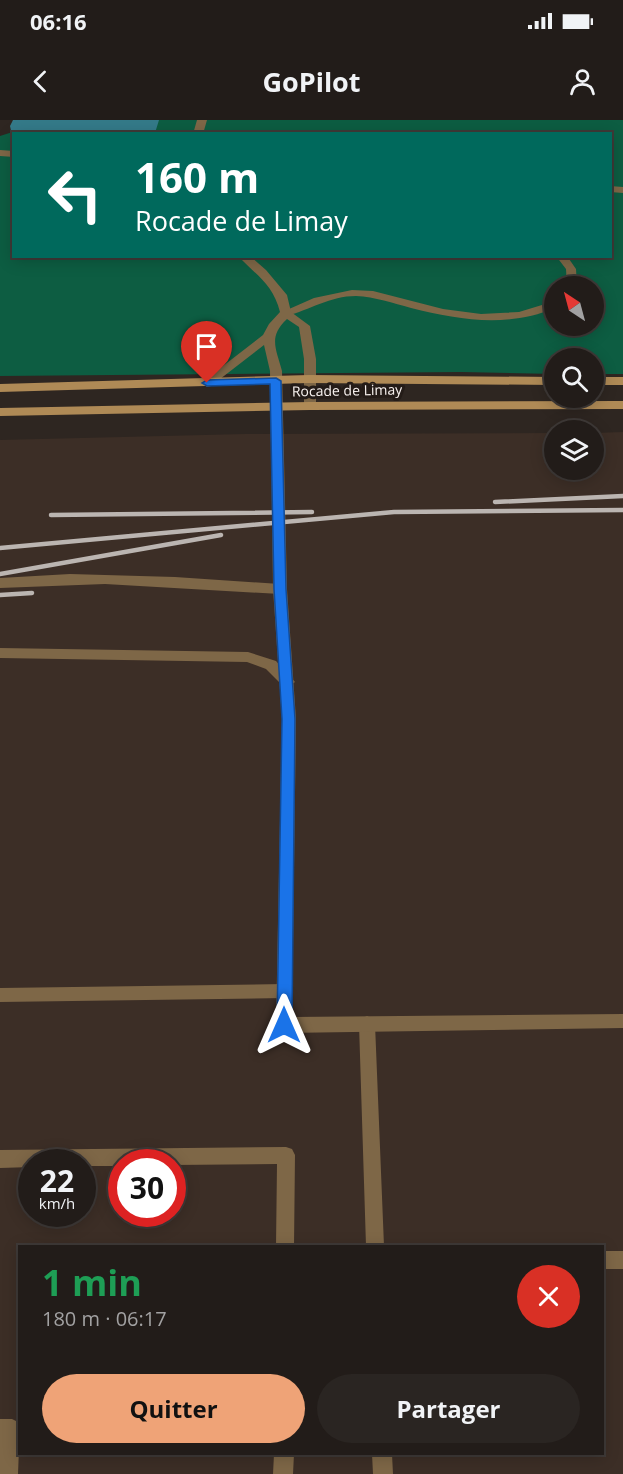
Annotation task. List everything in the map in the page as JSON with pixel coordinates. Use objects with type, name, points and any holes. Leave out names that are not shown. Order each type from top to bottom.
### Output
[{"type":"main road","name":"Rocade de Limay","points":[[0,388],[309,379],[544,381]]},
{"type":"main road","points":[[604,381],[623,381]]},
{"type":"main road","name":"Rocade de Limay","points":[[0,412],[310,405],[623,405]]},
{"type":"street","points":[[248,258],[281,295],[286,313],[304,326],[310,359],[310,405]]},
{"type":"street","points":[[563,258],[571,269],[571,276]]},
{"type":"street","points":[[207,383],[268,337],[273,326],[286,313],[329,295],[354,292],[438,312],[487,318],[517,317],[544,310]]},
{"type":"street","points":[[268,337],[276,372],[280,589],[288,682],[284,1025],[623,1021]]},
{"type":"street","points":[[0,583],[41,579],[187,582],[280,589]]},
{"type":"street","points":[[0,653],[248,657],[271,665],[288,682]]},
{"type":"street","points":[[0,995],[285,991]]},
{"type":"street","points":[[367,1024],[375,1245]]},
{"type":"street","points":[[0,1159],[286,1155],[285,1245]]},
{"type":"street","points":[[604,1260],[623,1260]]},
{"type":"street","points":[[0,1429],[12,1429],[8,1474]]},
{"type":"street","points":[[283,1474],[284,1455]]},
{"type":"street","points":[[382,1455],[383,1474]]},
{"type":"shaded area","points":[[623,432],[623,1474],[0,1474],[0,440],[245,434],[544,433],[544,480],[604,480],[604,433]]},
{"type":"green space","points":[[50,120],[623,120],[623,374],[604,374],[604,348],[544,348],[544,374],[461,372],[0,376],[0,136],[12,132],[12,258],[612,258],[612,132],[12,132]]},
{"type":"water","points":[[13,120],[159,120],[155,132],[12,132],[12,135],[10,126]]},
{"type":"railway","points":[[495,502],[623,496]]},
{"type":"railway","points":[[0,548],[394,512],[623,510]]},
{"type":"railway","points":[[51,515],[312,512]]},
{"type":"railway","points":[[0,574],[221,535]]},
{"type":"railway","points":[[0,595],[32,593]]},
{"type":"route","points":[[207,383],[276,381],[280,589],[289,719],[284,1025]]}]
